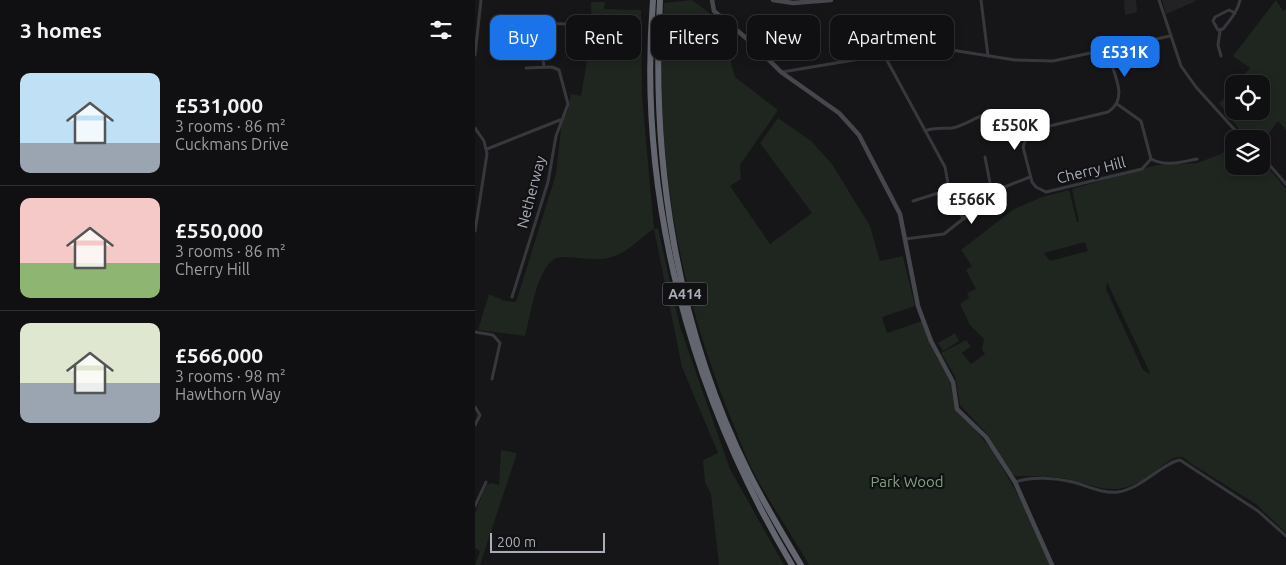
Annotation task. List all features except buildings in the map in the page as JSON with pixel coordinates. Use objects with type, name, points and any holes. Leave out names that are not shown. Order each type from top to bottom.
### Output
[{"type":"highway","name":"A414","points":[[653,0],[650,81],[654,149],[665,233],[678,294],[692,344],[723,430],[746,481],[792,565]]},
{"type":"highway","name":"A414","points":[[660,0],[657,66],[660,140],[671,231],[682,282],[705,363],[748,471],[801,565]]},
{"type":"street","points":[[475,55],[481,0]]},
{"type":"street","points":[[712,0],[715,11],[752,43],[781,72],[839,112],[855,130],[893,198],[902,221],[918,306],[931,340],[953,382],[957,409],[986,436],[1015,482],[1052,565]]},
{"type":"street","points":[[773,0],[809,3],[831,0]]},
{"type":"street","points":[[981,0],[988,56]]},
{"type":"street","points":[[1159,0],[1181,66],[1190,79],[1235,130]]},
{"type":"street","points":[[1221,56],[1218,45],[1220,31],[1235,13],[1240,0]]},
{"type":"street","points":[[475,9],[480,10]]},
{"type":"street","points":[[1220,31],[1214,23],[1215,18],[1229,10],[1235,13]]},
{"type":"street","points":[[525,68],[543,67],[540,29],[546,23],[565,24]]},
{"type":"street","points":[[954,51],[1015,60],[1053,61],[1170,36]]},
{"type":"street","points":[[925,131],[933,128],[953,128],[991,114],[1009,118],[1031,129],[1041,129],[1104,114],[1117,104],[1119,88],[1107,50]]},
{"type":"street","points":[[781,72],[849,60]]},
{"type":"street","points":[[886,60],[945,167],[948,190],[955,207],[964,219]]},
{"type":"street","name":"Netherway","points":[[512,297],[548,182],[560,120],[568,104],[560,71],[557,68],[543,67]]},
{"type":"street","points":[[1117,104],[1141,121],[1151,159],[1160,163],[1171,164],[1197,158]]},
{"type":"street","points":[[487,149],[560,120]]},
{"type":"street","points":[[475,128],[487,149],[487,160],[475,231]]},
{"type":"street","points":[[904,239],[939,236],[949,232],[996,192],[1008,184],[1031,177],[1023,144],[1031,129]]},
{"type":"street","points":[[985,157],[990,183],[996,192]]},
{"type":"street","name":"Cherry Hill","points":[[1031,177],[1036,187],[1051,192],[1142,169],[1151,159]]},
{"type":"street","points":[[1270,165],[1286,184]]},
{"type":"street","points":[[913,201],[948,190]]},
{"type":"street","points":[[475,332],[493,335],[500,343],[493,379]]},
{"type":"street","points":[[475,408],[480,415],[475,425]]},
{"type":"street","points":[[1015,482],[1047,479],[1072,482],[1110,492],[1120,492],[1148,480],[1168,465],[1180,460],[1259,511],[1286,536]]},
{"type":"street","points":[[475,506],[486,482]]},
{"type":"shaded area","points":[[1124,0],[1136,0],[1137,12],[1125,15]]},
{"type":"shaded area","points":[[1162,0],[1195,0],[1196,1],[1166,14]]},
{"type":"green space","points":[[692,0],[712,15],[663,15],[664,3]]},
{"type":"green space","points":[[1276,0],[1283,11],[1286,9],[1286,130],[1278,121],[1270,132],[1270,130],[1240,130],[1232,120],[1270,120],[1270,75],[1244,75],[1250,68],[1233,56]]},
{"type":"green space","points":[[591,2],[605,2],[604,9],[641,10],[642,97],[654,229],[618,255],[612,257],[593,259],[562,257],[553,260],[541,277],[536,290],[525,336],[478,330],[489,294],[505,301],[516,302],[556,174],[562,120],[568,110],[571,94],[581,96],[587,60],[641,60],[641,15],[591,15]]},
{"type":"green space","name":"Park Wood","points":[[661,60],[730,60],[735,77],[778,110],[740,165],[741,179],[730,186],[770,244],[812,213],[760,143],[778,118],[811,141],[832,164],[870,226],[880,261],[903,256],[915,306],[882,317],[887,333],[922,321],[937,358],[949,376],[955,408],[992,450],[1026,509],[1053,565],[809,565],[756,477],[710,362],[682,262],[672,211],[662,107]]},
{"type":"green space","points":[[1225,98],[1225,111],[1219,103]]},
{"type":"green space","points":[[1225,151],[1225,175],[1270,175],[1270,170],[1286,189],[1286,533],[1256,504],[1180,457],[1165,463],[1142,480],[1119,489],[1102,488],[1062,478],[1015,476],[1009,471],[988,435],[960,405],[955,376],[941,353],[966,340],[971,346],[962,353],[971,364],[985,354],[982,350],[984,339],[970,325],[960,304],[969,298],[967,293],[976,289],[966,270],[972,266],[961,250],[1014,209],[1042,197],[1069,190],[1077,222],[1079,222],[1072,189],[1157,165],[1197,163]],"holes":[[[1085,242],[1088,251],[1050,261],[1044,253]],[[1107,282],[1150,373],[1143,370],[1106,289]]]},
{"type":"green space","points":[[658,228],[680,327],[730,469],[784,565],[719,565],[711,494],[705,482],[703,460],[718,453],[682,367],[654,229]]},
{"type":"green space","points":[[955,333],[959,341],[943,351],[938,343]]},
{"type":"green space","points":[[501,450],[517,453],[480,565],[475,565],[480,551],[475,548],[475,513],[486,485],[492,483],[499,485]]}]
